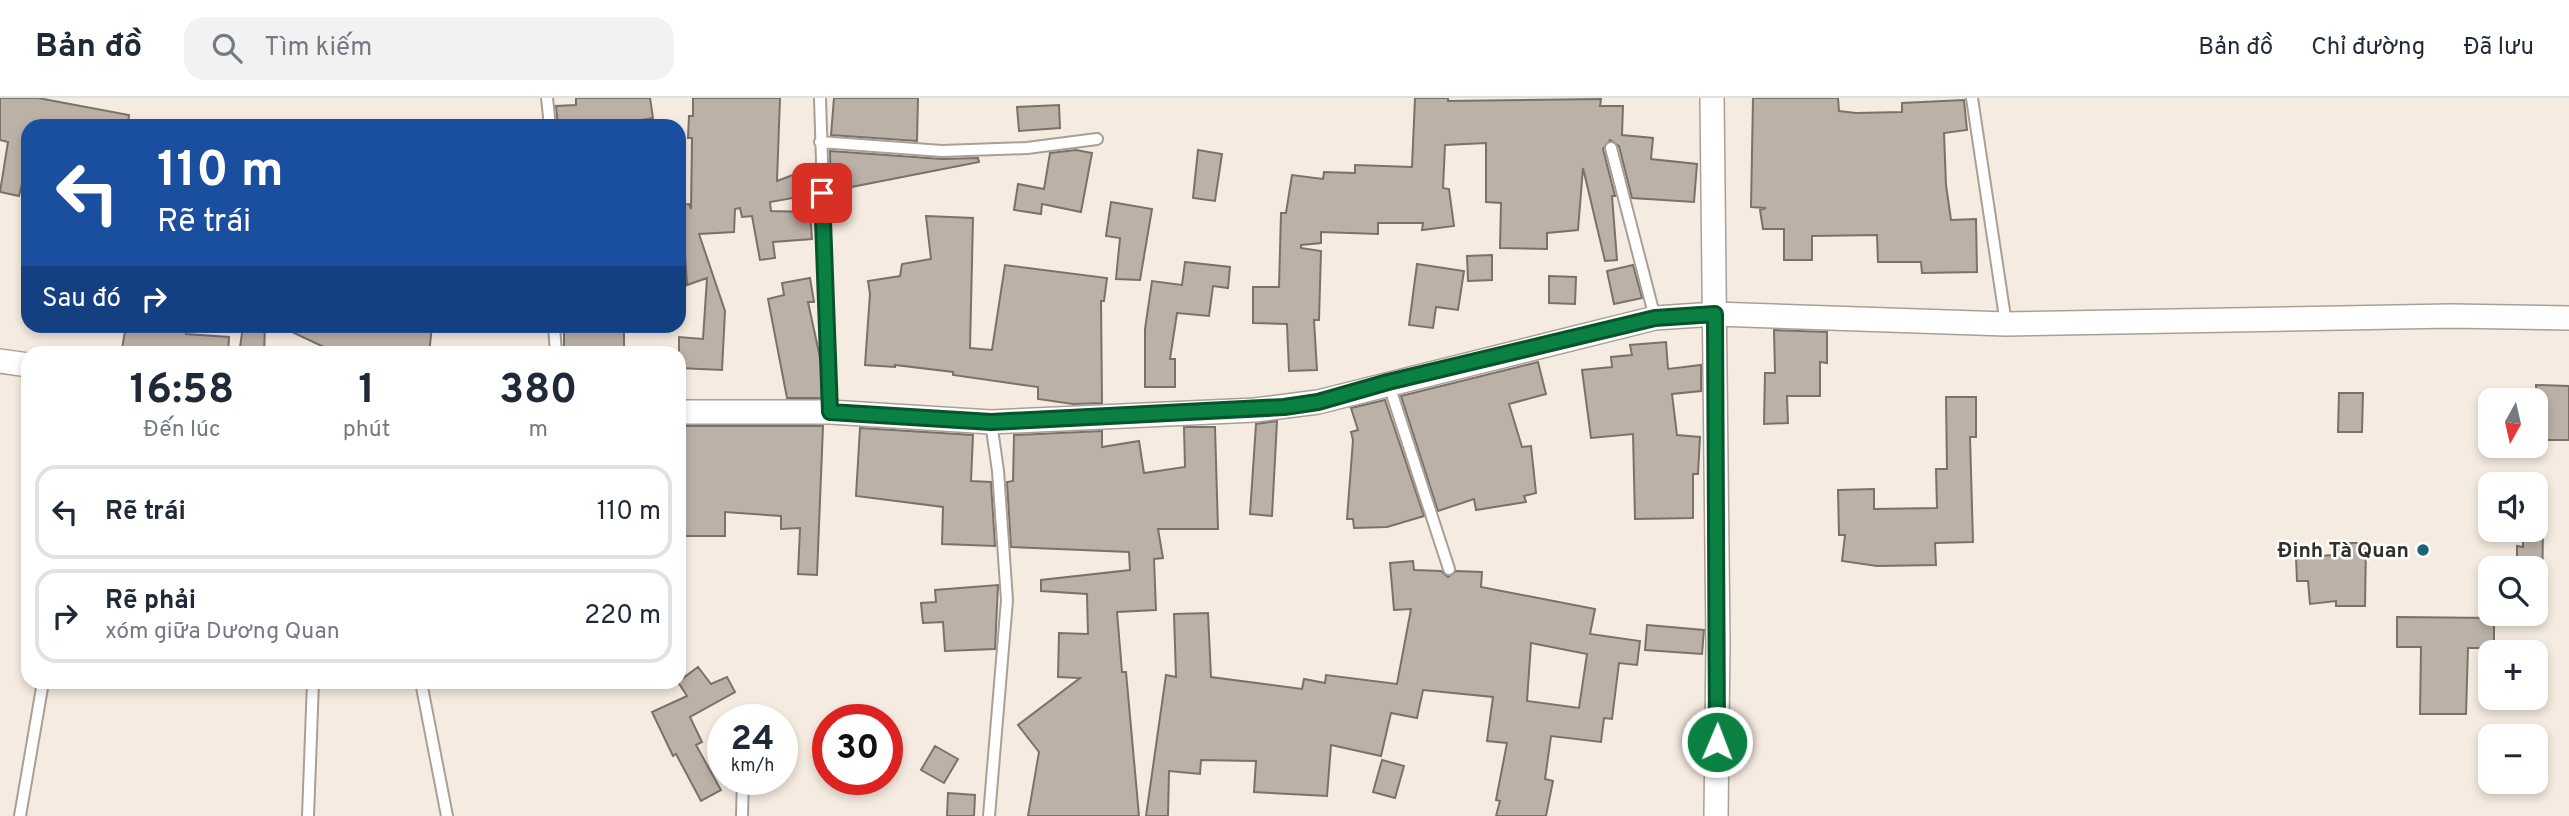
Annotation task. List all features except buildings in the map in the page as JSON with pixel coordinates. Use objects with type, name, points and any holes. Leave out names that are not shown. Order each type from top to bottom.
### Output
[{"type":"street","points":[[1712,98],[1718,643],[1716,816]]},
{"type":"street","points":[[686,412],[830,412],[991,422],[1284,407],[1318,402],[1388,382],[1655,318],[1715,314],[2006,324],[2451,316],[2569,318]]},
{"type":"street","points":[[0,360],[21,364]]},
{"type":"lane","points":[[547,98],[549,119]]},
{"type":"lane","points":[[820,98],[830,412]]},
{"type":"lane","points":[[1972,98],[2006,324]]},
{"type":"lane","points":[[820,142],[942,151],[1027,148],[1097,139]]},
{"type":"lane","points":[[1611,148],[1655,318]]},
{"type":"lane","points":[[1388,382],[1449,569]]},
{"type":"lane","points":[[989,816],[1007,600],[998,471],[991,422]]},
{"type":"lane","points":[[20,816],[42,689]]},
{"type":"lane","points":[[308,816],[313,689]]},
{"type":"lane","points":[[422,689],[447,816]]},
{"type":"lane","points":[[742,816],[743,795]]},
{"type":"place","name":"Đinh Tà Quan","points":[[2423,550]]},
{"type":"route","points":[[822,193],[830,412],[991,422],[1284,407],[1318,402],[1388,382],[1655,318],[1715,314],[1717,742]]}]
